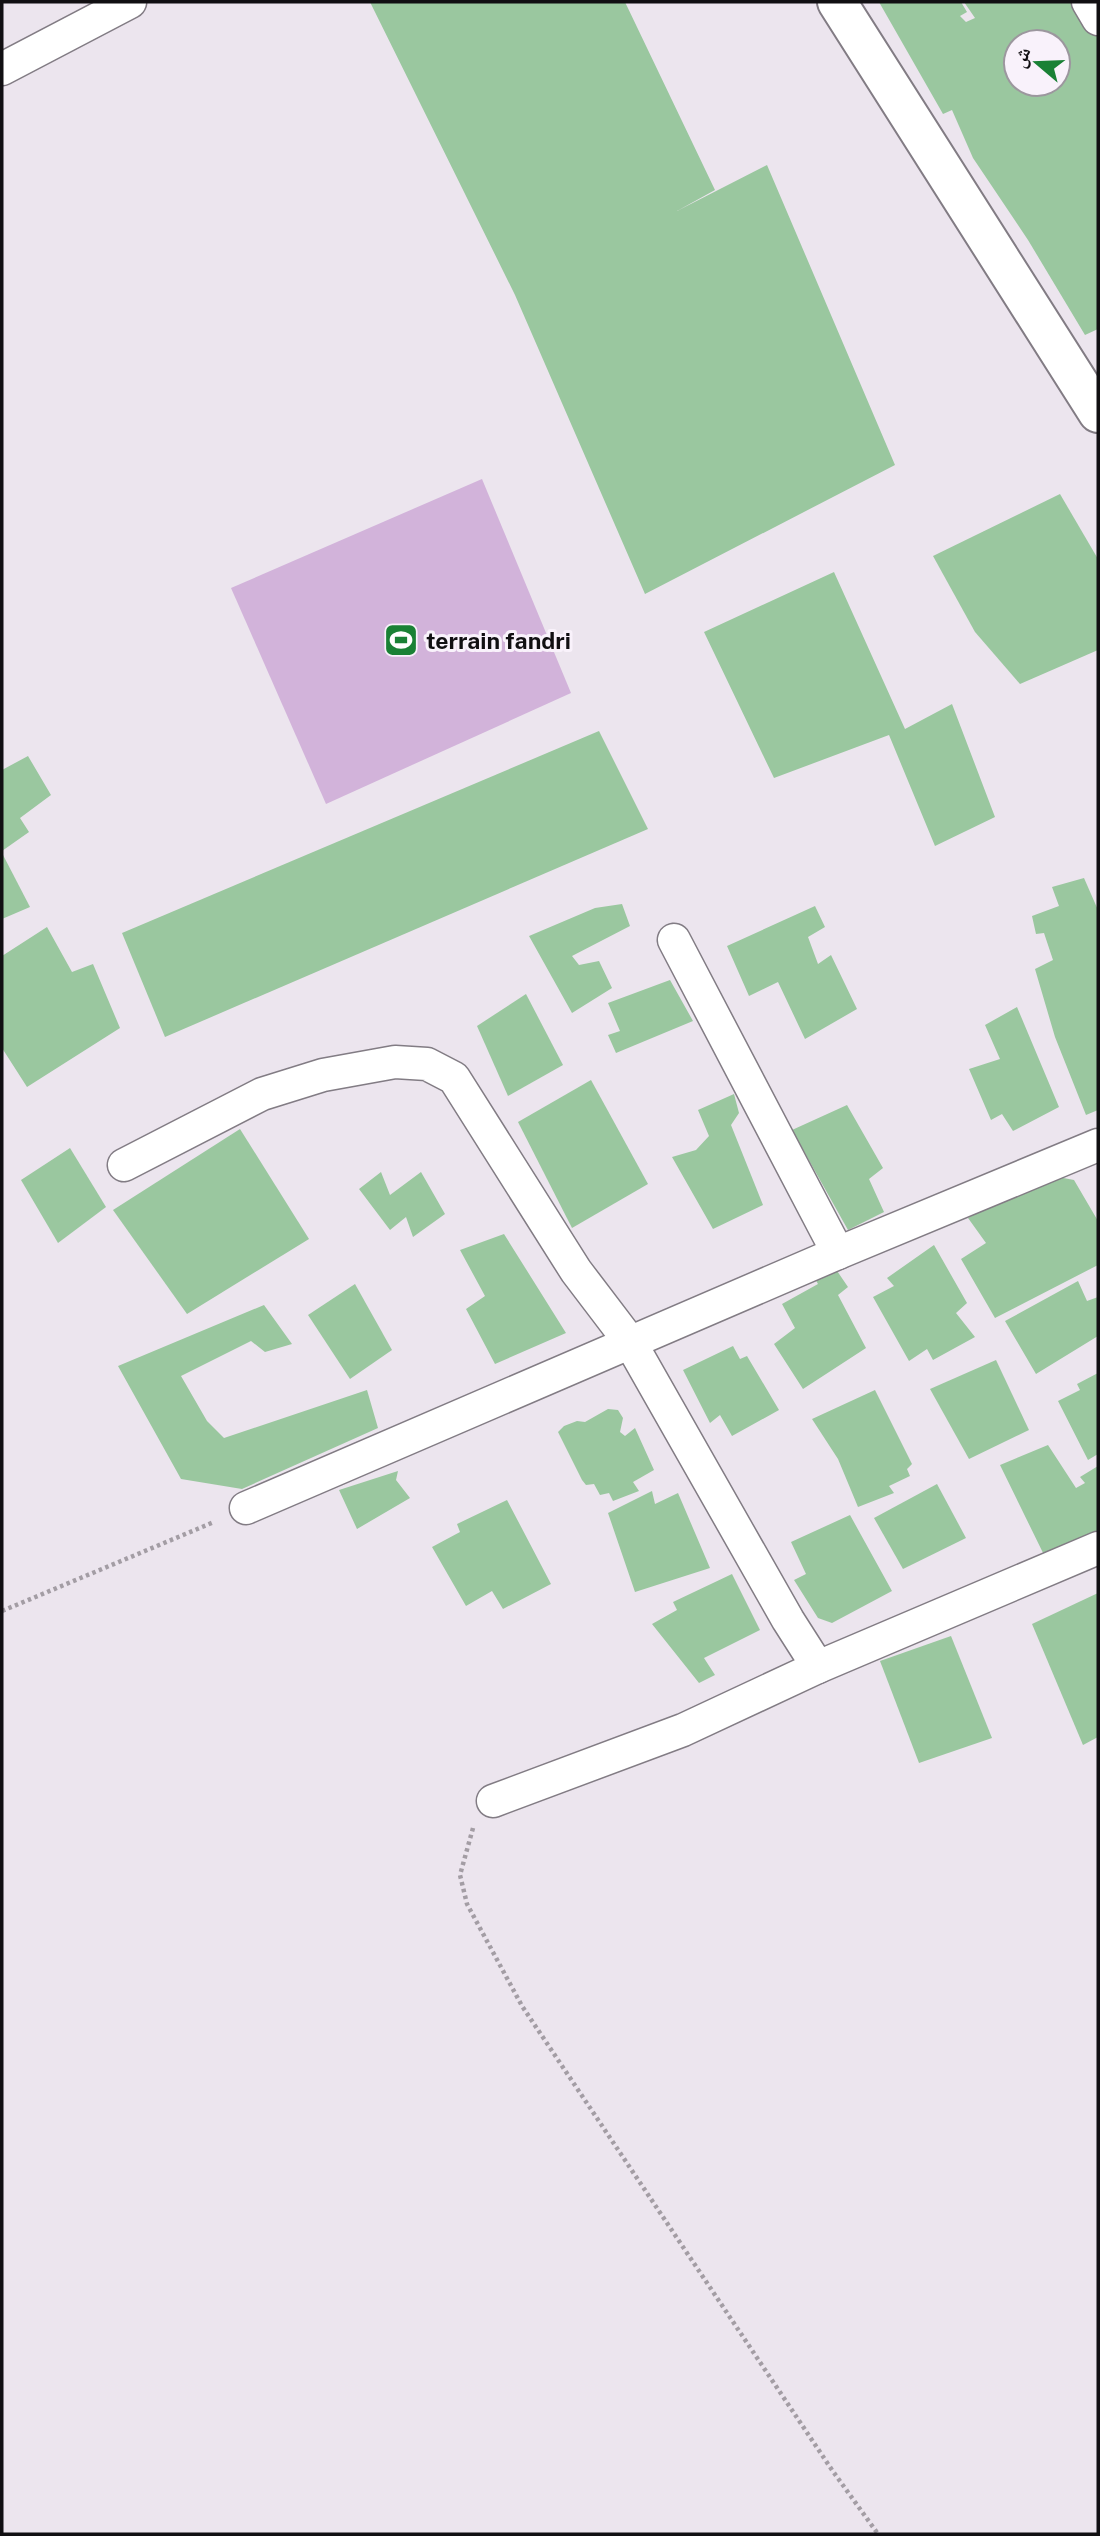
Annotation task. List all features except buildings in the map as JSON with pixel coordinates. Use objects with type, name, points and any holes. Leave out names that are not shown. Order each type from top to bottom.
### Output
[{"type":"main road","points":[[837,2],[1098,413]]},
{"type":"street","points":[[2,69],[130,2]]},
{"type":"street","points":[[1088,2],[1098,19]]},
{"type":"street","points":[[674,940],[838,1253]]},
{"type":"street","points":[[124,1165],[261,1094],[323,1075],[395,1062],[427,1064],[454,1078],[576,1271],[631,1342],[788,1620],[818,1667]]},
{"type":"street","points":[[246,1508],[838,1253],[1097,1148]]},
{"type":"street","points":[[493,1801],[683,1730],[818,1667],[1098,1548]]},
{"type":"path","points":[[2,1611],[246,1508]]},
{"type":"path","points":[[493,1801],[477,1818],[468,1842],[460,1875],[467,1904],[522,2006],[832,2470],[878,2534]]},
{"type":"shaded area","name":"terrain fandri","points":[[482,479],[571,693],[326,804],[231,588]]},
{"type":"place","name":"terrain fandri","points":[[401,640]]}]
